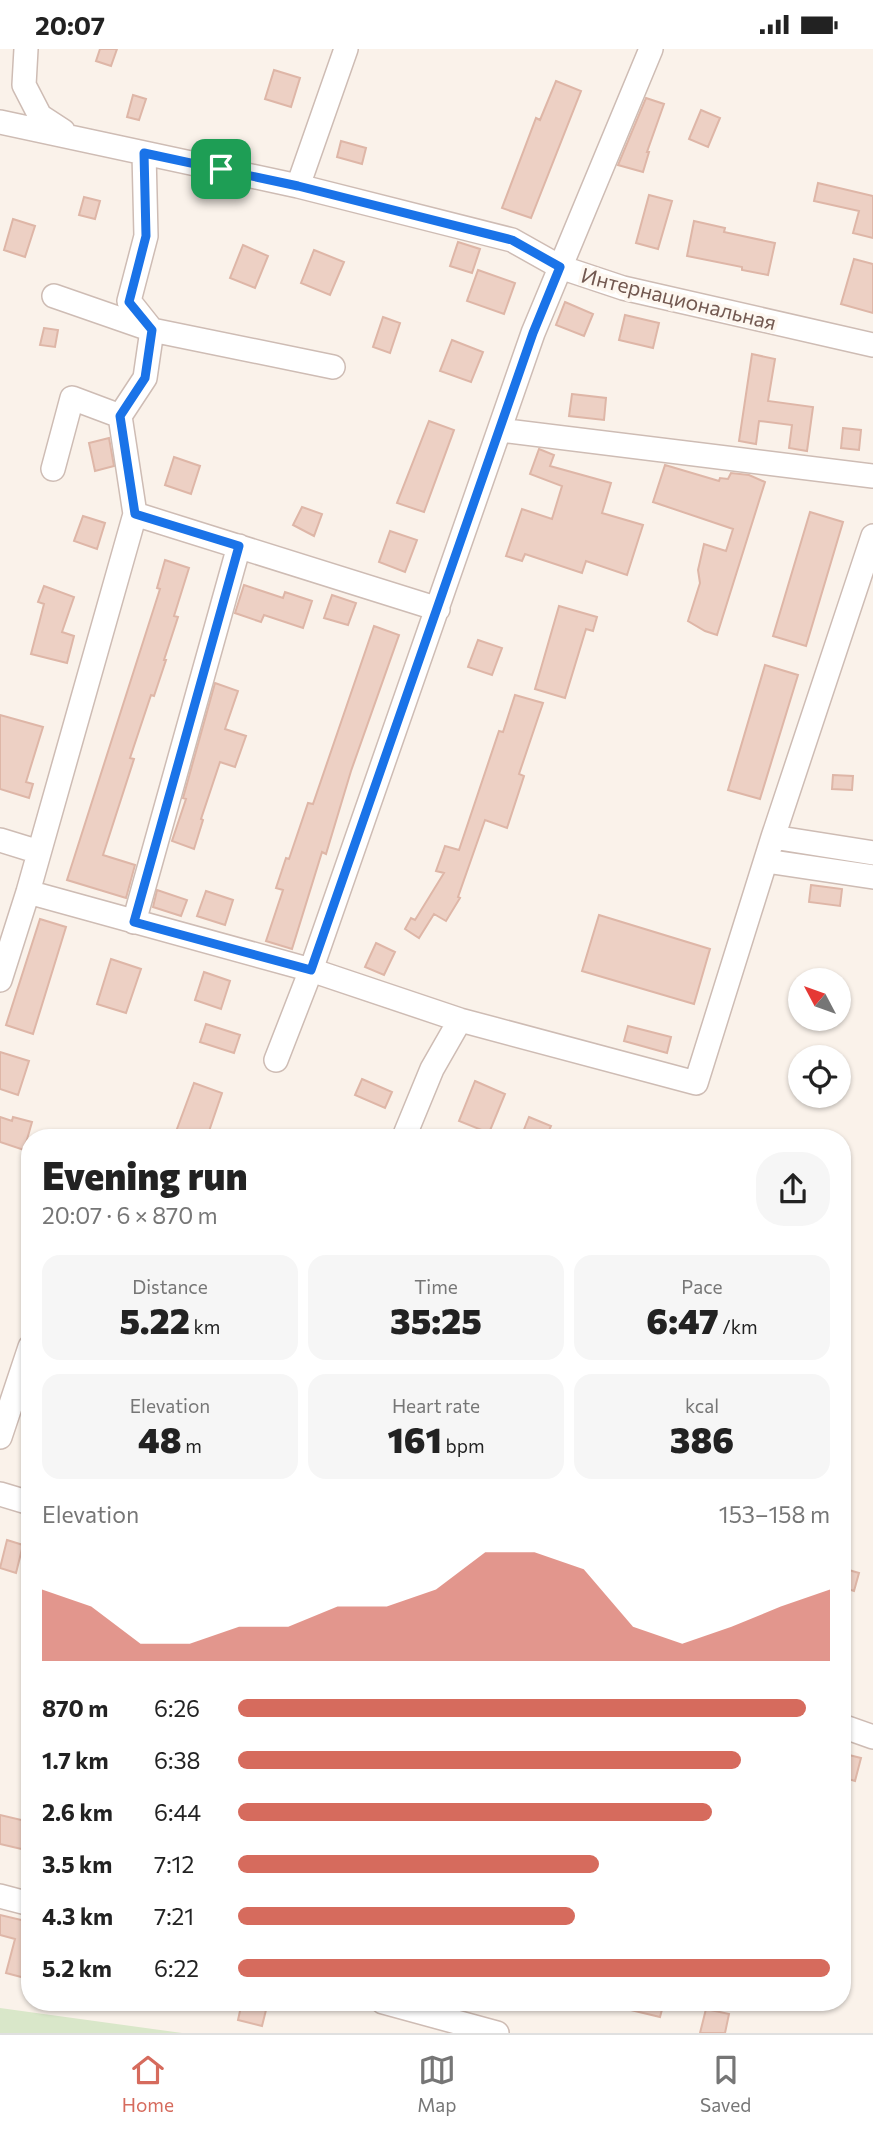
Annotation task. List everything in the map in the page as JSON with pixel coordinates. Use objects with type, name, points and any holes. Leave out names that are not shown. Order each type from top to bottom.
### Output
[{"type":"street","points":[[26,49],[24,85],[40,116],[72,138]]},
{"type":"street","points":[[298,186],[346,49]]},
{"type":"street","points":[[276,1060],[311,970],[533,333],[651,49]]},
{"type":"street","name":"Интернациональная","points":[[0,122],[298,186],[512,240],[560,267],[623,288],[873,345]]},
{"type":"street","points":[[2,968],[40,852],[135,514],[120,416],[145,378],[152,330],[129,302],[146,236],[144,153]]},
{"type":"street","points":[[54,296],[152,330],[333,367]]},
{"type":"street","points":[[54,470],[72,398],[120,416]]},
{"type":"street","points":[[500,430],[873,476]]},
{"type":"street","points":[[135,514],[438,609]]},
{"type":"street","points":[[28,892],[311,970],[460,1020],[696,1083],[873,535]]},
{"type":"street","points":[[134,922],[239,546]]},
{"type":"street","points":[[773,838],[873,853]]},
{"type":"street","points":[[0,840],[40,852]]},
{"type":"street","points":[[766,862],[873,877]]},
{"type":"street","points":[[407,1129],[432,1069],[460,1020]]},
{"type":"street","points":[[0,1437],[21,1374]]},
{"type":"street","points":[[0,1494],[21,1500]]},
{"type":"street","points":[[851,1729],[873,1737]]},
{"type":"street","points":[[0,1896],[21,1902]]},
{"type":"street","points":[[416,2011],[497,2033]]},
{"type":"green space","points":[[0,2008],[182,2033],[0,2033]]},
{"type":"building","points":[[100,49],[117,49],[111,66],[96,61]]},
{"type":"building","points":[[274,70],[300,78],[291,107],[265,99]]},
{"type":"building","points":[[556,81],[581,91],[531,218],[502,208],[536,118],[540,120]]},
{"type":"building","points":[[133,95],[146,99],[139,120],[127,117]]},
{"type":"building","points":[[646,98],[664,104],[643,172],[618,165]]},
{"type":"building","points":[[701,110],[720,118],[708,147],[689,139]]},
{"type":"building","points":[[341,141],[366,148],[362,164],[337,157]]},
{"type":"building","points":[[818,183],[873,196],[873,238],[853,233],[859,211],[814,201]]},
{"type":"building","points":[[649,195],[672,201],[658,249],[636,243]]},
{"type":"building","points":[[84,197],[100,201],[95,219],[79,215]]},
{"type":"building","points":[[13,219],[35,226],[25,257],[4,250]]},
{"type":"building","points":[[694,221],[725,228],[724,232],[775,243],[768,275],[687,256]]},
{"type":"building","points":[[458,242],[480,249],[472,273],[450,266]]},
{"type":"building","points":[[243,245],[268,256],[255,288],[230,278]]},
{"type":"building","points":[[314,250],[344,262],[330,295],[301,283]]},
{"type":"building","points":[[854,259],[873,264],[873,313],[841,304]]},
{"type":"building","points":[[478,270],[515,283],[504,314],[467,301]]},
{"type":"building","points":[[565,302],[593,314],[584,336],[556,325]]},
{"type":"building","points":[[625,315],[659,323],[653,348],[619,340]]},
{"type":"building","points":[[383,317],[400,323],[390,353],[373,347]]},
{"type":"building","points":[[44,328],[58,330],[55,347],[40,345]]},
{"type":"building","points":[[452,340],[483,352],[471,382],[440,371]]},
{"type":"building","points":[[752,354],[775,359],[768,401],[813,407],[807,451],[789,448],[792,425],[759,421],[756,444],[739,441]]},
{"type":"building","points":[[572,394],[606,398],[604,420],[569,416]]},
{"type":"building","points":[[429,421],[454,430],[424,512],[397,503]]},
{"type":"building","points":[[843,428],[861,430],[859,450],[841,448]]},
{"type":"building","points":[[109,438],[114,466],[95,471],[89,443]]},
{"type":"building","points":[[539,449],[554,455],[550,466],[611,483],[602,513],[643,525],[627,575],[586,561],[582,573],[525,554],[522,561],[506,556],[522,509],[552,519],[562,486],[530,474]]},
{"type":"building","points":[[174,457],[200,466],[191,494],[165,485]]},
{"type":"building","points":[[665,465],[719,481],[720,478],[728,479],[731,473],[749,475],[765,482],[717,635],[688,621],[700,583],[698,570],[704,544],[726,551],[733,529],[653,502]]},
{"type":"building","points":[[302,507],[322,514],[314,536],[293,525]]},
{"type":"building","points":[[810,512],[843,522],[806,646],[773,636]]},
{"type":"building","points":[[83,516],[105,523],[97,549],[74,541]]},
{"type":"building","points":[[390,531],[417,540],[405,572],[379,562]]},
{"type":"building","points":[[165,560],[189,568],[174,616],[178,617],[166,660],[130,758],[134,759],[103,855],[135,865],[126,898],[67,880],[160,589],[157,588]]},
{"type":"building","points":[[244,585],[283,598],[285,592],[312,601],[303,628],[264,615],[261,622],[235,613]]},
{"type":"building","points":[[44,586],[74,597],[62,632],[74,636],[67,663],[31,654],[44,604],[38,602]]},
{"type":"building","points":[[332,595],[356,603],[348,625],[324,618]]},
{"type":"building","points":[[559,606],[597,617],[593,631],[586,629],[565,698],[535,689]]},
{"type":"building","points":[[374,626],[399,635],[351,771],[326,854],[322,852],[292,949],[266,941],[283,890],[276,888],[308,803],[313,804]]},
{"type":"building","points":[[478,640],[502,648],[492,675],[468,667]]},
{"type":"building","points":[[765,665],[798,675],[760,799],[728,790]]},
{"type":"building","points":[[215,683],[238,691],[225,729],[246,736],[235,767],[220,762],[194,849],[172,841],[186,799],[183,798]]},
{"type":"building","points":[[515,695],[543,703],[519,774],[524,776],[507,828],[485,820],[458,897],[460,898],[446,921],[434,914],[419,938],[405,929],[411,918],[415,920],[444,873],[436,871],[445,846],[459,850],[499,731],[503,732]]},
{"type":"building","points":[[0,715],[43,727],[26,782],[33,784],[29,798],[0,789]]},
{"type":"building","points":[[833,775],[853,776],[852,790],[832,789]]},
{"type":"building","points":[[811,885],[842,889],[840,906],[809,902]]},
{"type":"building","points":[[157,890],[187,900],[181,916],[153,907]]},
{"type":"building","points":[[206,891],[233,900],[225,925],[197,916]]},
{"type":"building","points":[[599,915],[710,949],[694,1004],[582,971]]},
{"type":"building","points":[[40,919],[66,927],[33,1034],[6,1025]]},
{"type":"building","points":[[376,943],[395,952],[384,975],[365,967]]},
{"type":"building","points":[[111,959],[141,969],[126,1013],[97,1004]]},
{"type":"building","points":[[204,972],[230,981],[221,1009],[195,1000]]},
{"type":"building","points":[[206,1024],[240,1035],[234,1053],[200,1042]]},
{"type":"building","points":[[628,1026],[671,1037],[667,1053],[624,1041]]},
{"type":"building","points":[[0,1052],[29,1061],[18,1095],[0,1089]]},
{"type":"building","points":[[362,1079],[392,1092],[385,1108],[355,1095]]},
{"type":"building","points":[[475,1081],[505,1094],[491,1129],[479,1129],[459,1121]]},
{"type":"building","points":[[194,1083],[222,1093],[210,1129],[177,1129]]},
{"type":"building","points":[[0,1117],[32,1122],[30,1129],[21,1129],[21,1149],[0,1142]]},
{"type":"building","points":[[529,1117],[551,1126],[550,1129],[524,1129]]},
{"type":"building","points":[[7,1540],[21,1544],[16,1573],[0,1568]]},
{"type":"building","points":[[851,1571],[859,1573],[854,1591],[851,1590]]},
{"type":"building","points":[[851,1756],[861,1758],[855,1781],[851,1780]]},
{"type":"building","points":[[0,1815],[21,1820],[21,1849],[0,1844]]},
{"type":"building","points":[[0,1915],[21,1920],[21,1977],[6,1973],[15,1939],[0,1935]]},
{"type":"building","points":[[240,2011],[266,2011],[262,2026],[238,2020]]},
{"type":"building","points":[[635,2011],[662,2011],[660,2017]]},
{"type":"building","points":[[706,2011],[729,2014],[725,2033],[700,2033]]},
{"type":"route","points":[[144,153],[221,169],[512,240],[560,267],[533,333],[311,970],[134,922],[239,546],[135,514],[120,416],[145,378],[152,330],[129,302],[146,236],[144,153]]}]
